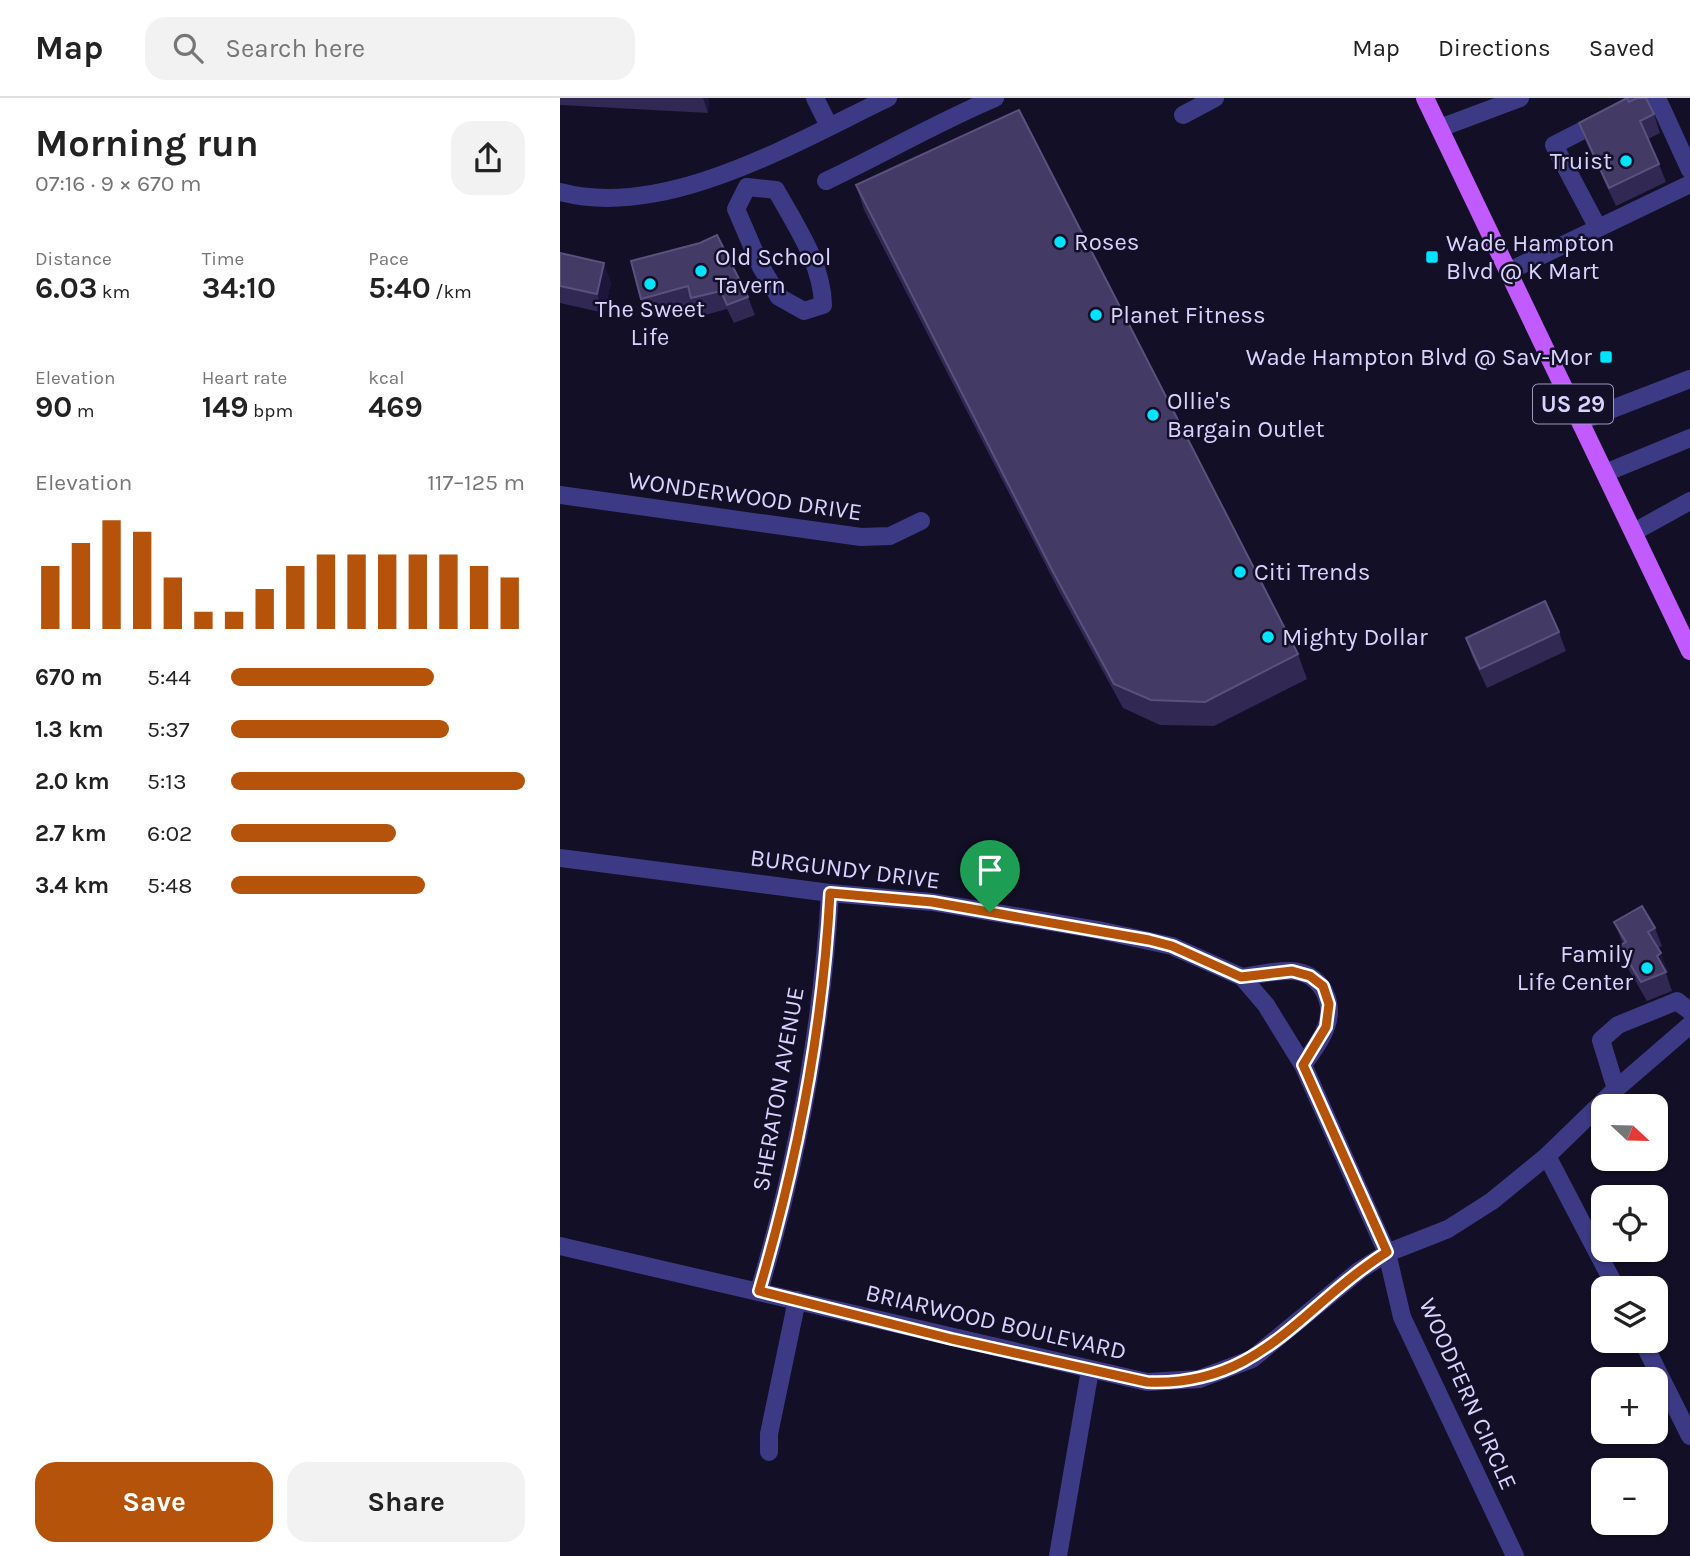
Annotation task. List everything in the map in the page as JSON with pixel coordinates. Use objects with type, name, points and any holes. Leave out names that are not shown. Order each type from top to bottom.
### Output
[{"type":"main road","name":"US 29","points":[[1425,98],[1690,651]]},
{"type":"street","points":[[815,98],[829,126]]},
{"type":"street","points":[[560,192],[606,201],[643,198],[675,191],[888,98]]},
{"type":"street","points":[[826,181],[932,130],[956,114],[995,98]]},
{"type":"street","points":[[1183,115],[1215,98]]},
{"type":"street","points":[[1440,128],[1520,98]]},
{"type":"street","points":[[1598,228],[1555,145],[1646,98]]},
{"type":"street","points":[[1657,98],[1690,170]]},
{"type":"street","points":[[735,167],[747,187]]},
{"type":"street","points":[[1509,271],[1690,184]]},
{"type":"street","points":[[747,187],[776,190],[802,236],[822,282],[822,305],[804,311],[779,297],[761,267],[736,209],[747,187]]},
{"type":"street","points":[[1581,421],[1690,379]]},
{"type":"street","points":[[1605,473],[1690,438]]},
{"type":"street","name":"WONDERWOOD DRIVE","points":[[560,495],[861,537],[890,536],[921,522]]},
{"type":"street","points":[[1634,532],[1690,500]]},
{"type":"street","name":"BURGUNDY DRIVE","points":[[560,858],[830,893],[932,902],[1149,940],[1183,951],[1241,977],[1266,1005],[1303,1065],[1387,1252]]},
{"type":"street","name":"SHERATON AVENUE","points":[[759,1291],[800,1123],[822,986],[830,893]]},
{"type":"street","points":[[1241,977],[1292,971],[1310,976],[1323,986],[1329,1004],[1326,1027],[1303,1065]]},
{"type":"street","points":[[1616,1089],[1601,1040],[1618,1025],[1677,1001],[1690,1012]]},
{"type":"street","points":[[1387,1252],[1448,1229],[1492,1201],[1547,1156],[1616,1089],[1690,1025]]},
{"type":"street","points":[[1547,1156],[1610,1276]]},
{"type":"street","name":"BRIARWOOD BOULEVARD","points":[[560,1246],[1090,1370],[1163,1383],[1199,1379],[1231,1370],[1268,1348],[1360,1270],[1387,1252]]},
{"type":"street","name":"WOODFERN CIRCLE","points":[[1387,1252],[1402,1317],[1515,1556]]},
{"type":"street","points":[[769,1452],[769,1434],[797,1300]]},
{"type":"street","points":[[1648,1353],[1690,1436]]},
{"type":"street","points":[[1058,1556],[1090,1370]]},
{"type":"building","name":"Truist","points":[[1627,98],[1629,102],[1646,98],[1654,114],[1640,121],[1659,164],[1609,188],[1579,123]]},
{"type":"building","points":[[1019,110],[1298,654],[1205,702],[1151,700],[1114,684],[1051,568],[856,185]]},
{"type":"building","points":[[717,235],[748,297],[727,305],[721,291],[691,298],[688,286],[641,299],[631,261],[700,243]]},
{"type":"building","points":[[560,253],[604,263],[597,294],[560,286]]},
{"type":"building","points":[[1545,601],[1559,632],[1480,669],[1466,638]]},
{"type":"building","name":"Family Life Center","points":[[1642,906],[1655,928],[1648,932],[1661,953],[1657,956],[1666,972],[1641,982],[1619,946],[1626,942],[1614,922]]},
{"type":"place","name":"Truist","points":[[1626,161]]},
{"type":"place","name":"Roses","points":[[1060,242]]},
{"type":"place","name":"Wade Hampton Blvd @ K Mart","points":[[1432,257]]},
{"type":"place","name":"Old School Tavern","points":[[701,271]]},
{"type":"place","name":"The Sweet Life","points":[[650,284]]},
{"type":"place","name":"Planet Fitness","points":[[1096,315]]},
{"type":"place","name":"Wade Hampton Blvd @ Sav-Mor","points":[[1606,357]]},
{"type":"place","name":"Ollie's Bargain Outlet","points":[[1153,415]]},
{"type":"place","name":"Citi Trends","points":[[1240,572]]},
{"type":"place","name":"Mighty Dollar","points":[[1268,637]]},
{"type":"place","name":"Family Life Center","points":[[1647,968]]},
{"type":"route","points":[[830,893],[932,902],[990,912],[1149,940],[1172,946],[1241,977],[1292,971],[1310,976],[1323,986],[1329,1004],[1326,1027],[1303,1065],[1387,1252],[1360,1270],[1252,1359],[1212,1376],[1163,1383],[1147,1382],[952,1339],[759,1291],[800,1123],[822,986],[830,893]]}]
